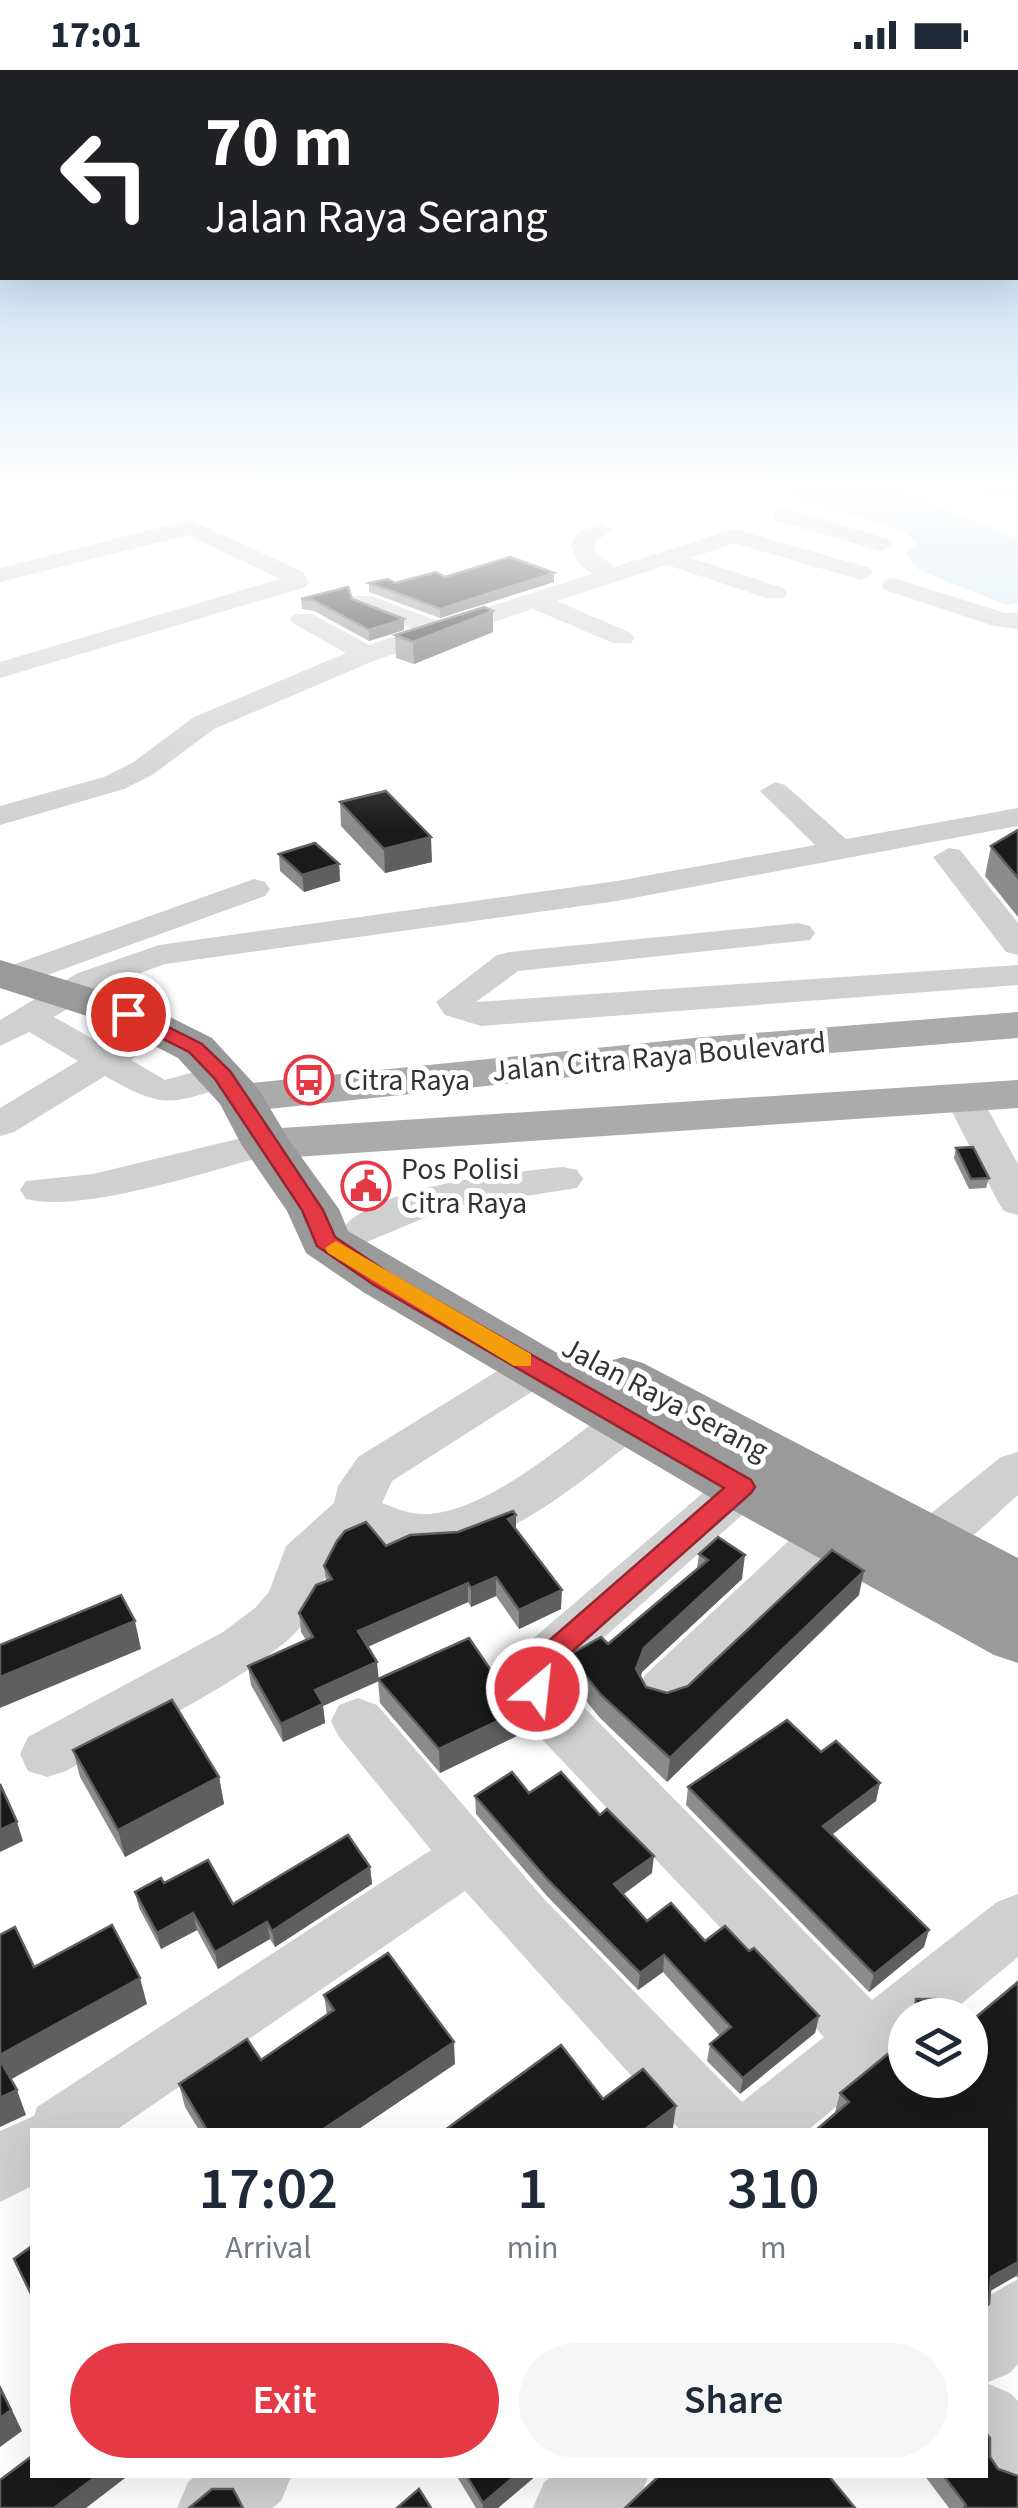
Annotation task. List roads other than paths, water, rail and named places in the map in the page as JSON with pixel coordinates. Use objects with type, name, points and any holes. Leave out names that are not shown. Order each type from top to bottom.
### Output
[{"type":"highway","name":"Jalan Raya Serang","points":[[10,994],[70,992],[196,1048],[232,1087],[266,1144],[337,1220],[1018,1588]]},
{"type":"highway","name":"Jalan Raya Serang","points":[[337,1220],[325,1241],[742,1487],[1018,1636]]},
{"type":"main road","name":"Jalan Citra Raya Boulevard","points":[[232,1087],[1018,1026]]},
{"type":"main road","points":[[704,1050],[727,1111]]},
{"type":"main road","name":"Jalan Citra Raya Boulevard","points":[[266,1144],[1018,1094]]},
{"type":"street","points":[[0,670],[234,601]]},
{"type":"street","points":[[363,601],[434,629]]},
{"type":"street","points":[[0,816],[114,782],[142,769],[204,723],[434,629],[483,604],[524,601]]},
{"type":"street","points":[[536,601],[622,638]]},
{"type":"street","points":[[940,601],[1003,622],[1018,621]]},
{"type":"street","points":[[302,619],[368,654]]},
{"type":"street","points":[[775,791],[841,852]]},
{"type":"street","points":[[70,992],[114,968],[159,954],[616,891],[1018,816]]},
{"type":"street","points":[[999,851],[949,857],[1017,942]]},
{"type":"street","points":[[10,994],[254,889]]},
{"type":"street","points":[[798,933],[509,962],[454,1002],[457,1008],[481,1014],[1018,976]]},
{"type":"street","points":[[10,994],[101,1061],[158,1091],[232,1087]]},
{"type":"street","points":[[0,1124],[158,1028]]},
{"type":"street","points":[[964,1098],[1018,1202]]},
{"type":"street","points":[[40,1190],[93,1186],[266,1144]]},
{"type":"street","points":[[337,1220],[460,1191],[563,1179]]},
{"type":"street","points":[[47,1754],[241,1647],[273,1624],[292,1600],[303,1560],[334,1526],[356,1513],[362,1486],[375,1469],[536,1368]]},
{"type":"street","points":[[356,1513],[414,1532],[442,1530],[538,1485],[628,1420]]},
{"type":"street","points":[[931,1540],[1018,1468]]},
{"type":"street","points":[[742,1487],[547,1657],[537,1668],[537,1689],[580,1745],[867,2038]]},
{"type":"street","points":[[664,1692],[828,1533]]},
{"type":"street","points":[[358,1721],[523,1918],[717,2125],[867,2038],[1018,1921]]},
{"type":"street","points":[[63,2128],[472,1855]]},
{"type":"street","points":[[0,2169],[30,2149]]},
{"type":"street","points":[[988,2345],[1018,2313]]},
{"type":"street","points":[[988,2421],[1018,2456]]},
{"type":"street","points":[[570,2508],[608,2478]]},
{"type":"place","name":"Citra Raya","points":[[309,1080]]},
{"type":"place","name":"Pos Polisi Citra Raya","points":[[366,1186]]}]
